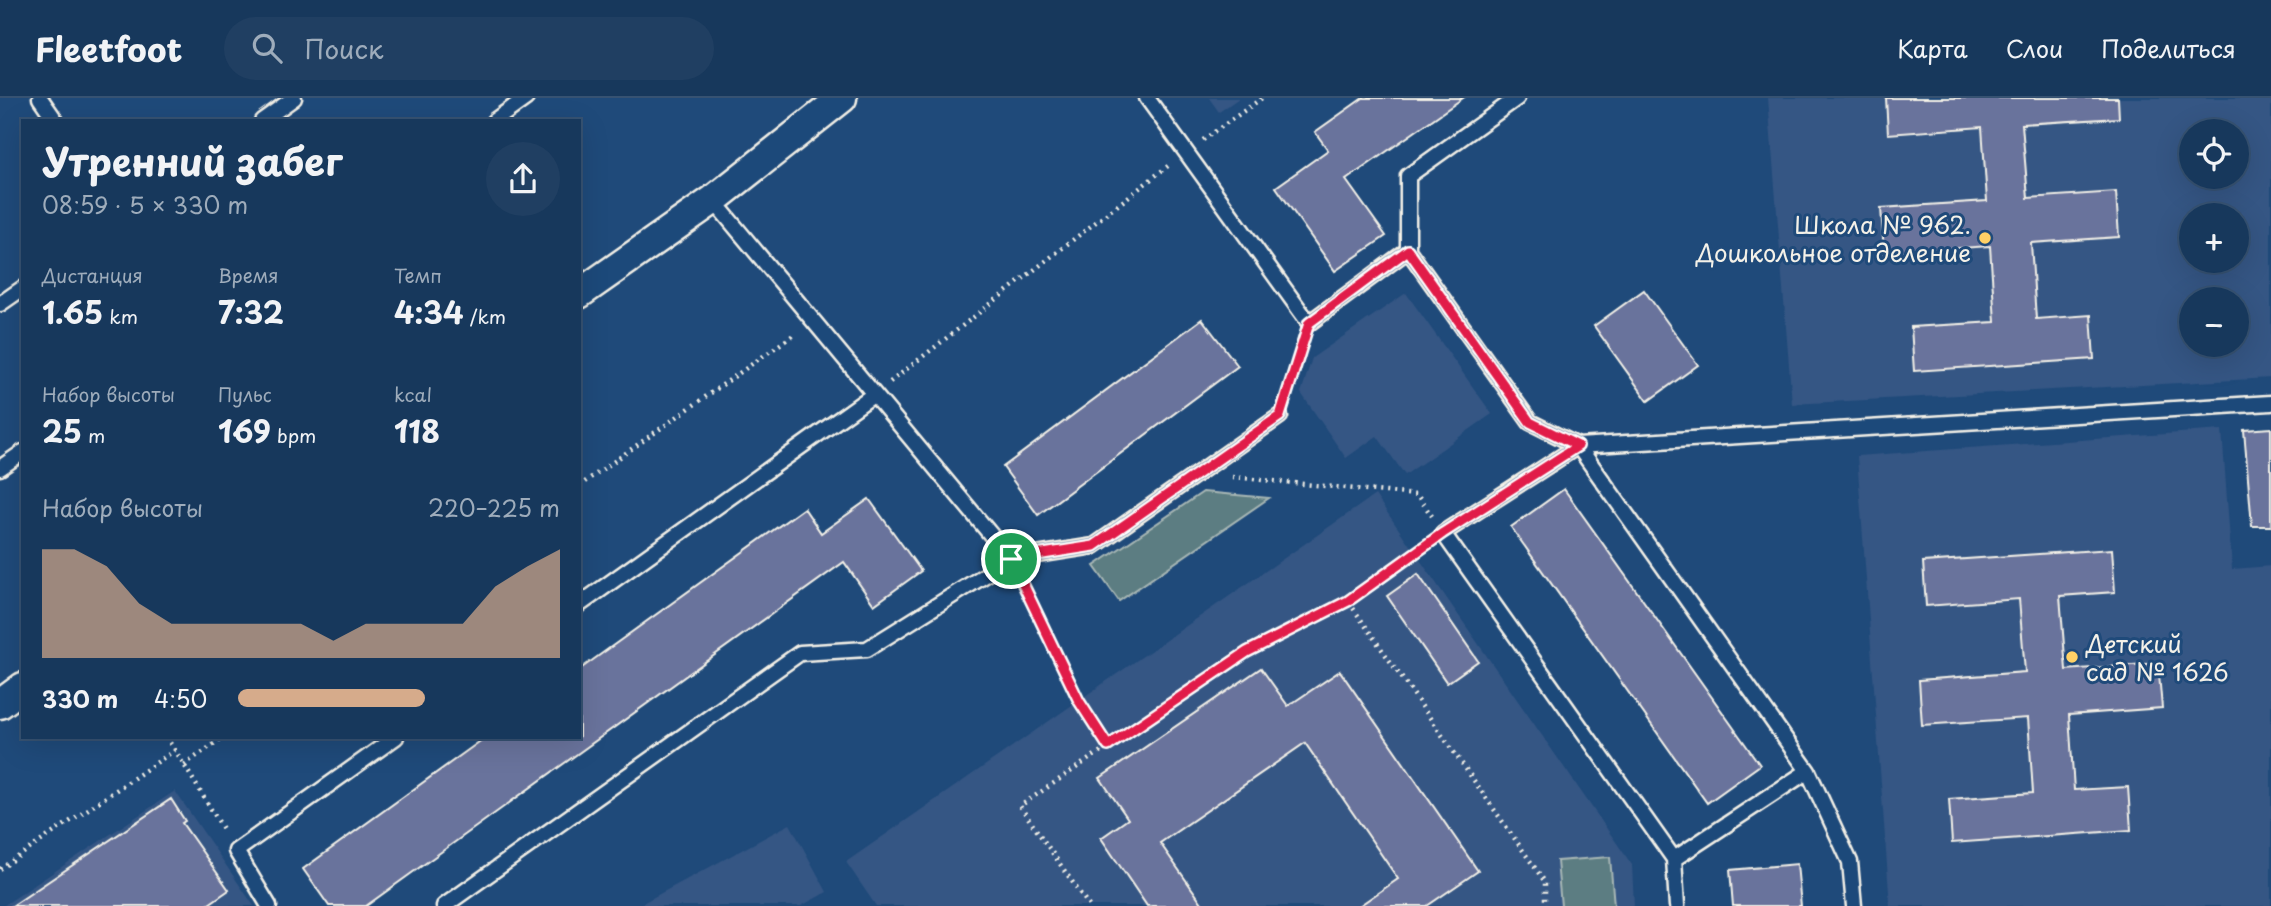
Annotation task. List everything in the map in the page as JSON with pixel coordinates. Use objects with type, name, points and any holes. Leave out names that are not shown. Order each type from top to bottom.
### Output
[{"type":"street","points":[[581,292],[713,200],[842,98]]},
{"type":"street","points":[[0,704],[21,688]]},
{"type":"lane","points":[[40,98],[55,119]]},
{"type":"lane","points":[[264,119],[294,98]]},
{"type":"lane","points":[[497,119],[526,98]]},
{"type":"lane","points":[[1147,98],[1309,323],[1408,250]]},
{"type":"lane","points":[[1517,98],[1408,176],[1408,250],[1530,422],[1578,446],[1808,771],[1850,862],[1854,906]]},
{"type":"lane","points":[[713,200],[1011,559]]},
{"type":"lane","points":[[0,304],[21,289]]},
{"type":"lane","points":[[581,604],[873,395]]},
{"type":"lane","points":[[1677,906],[1674,859],[1443,533],[1578,446],[2271,403]]},
{"type":"lane","points":[[444,906],[800,653],[867,649],[1011,559],[1094,546],[1280,416]]},
{"type":"lane","points":[[0,468],[21,453]]},
{"type":"lane","points":[[269,906],[236,851],[393,739]]},
{"type":"lane","points":[[1674,859],[1808,771]]},
{"type":"path","points":[[873,395],[1187,152],[1262,98]]},
{"type":"path","points":[[581,485],[813,321]]},
{"type":"path","points":[[1280,416],[1309,323]]},
{"type":"path","points":[[1089,906],[1020,806],[1247,652],[1348,601],[1443,533],[1417,495],[1199,473]]},
{"type":"path","points":[[1011,559],[1079,701],[1108,746]]},
{"type":"path","points":[[1348,601],[1545,882],[1545,906]]},
{"type":"path","points":[[167,739],[236,851]]},
{"type":"path","points":[[184,765],[221,739]]},
{"type":"path","points":[[0,869],[174,750]]},
{"type":"shaded area","points":[[1209,98],[1239,98],[1219,112]]},
{"type":"shaded area","name":"Школа № 962. Дошкольное отделение","points":[[1768,98],[2271,98],[2271,378],[1792,404]]},
{"type":"shaded area","points":[[1406,293],[1492,414],[1405,475],[1377,436],[1346,458],[1301,393],[1312,358]]},
{"type":"shaded area","name":"Детский сад № 1626","points":[[2222,430],[2232,569],[2271,566],[2271,906],[1890,906],[1857,456]]},
{"type":"shaded area","points":[[1375,495],[1632,865],[1634,906],[876,906],[846,862]]},
{"type":"shaded area","points":[[175,791],[254,906],[3,906]]},
{"type":"shaded area","points":[[790,824],[827,892],[801,906],[637,906]]},
{"type":"green space","points":[[1203,492],[1269,498],[1119,601],[1094,566]]},
{"type":"green space","points":[[1610,857],[1614,906],[1561,906],[1557,861]]},
{"type":"building","points":[[1363,98],[1463,98],[1346,180],[1386,236],[1335,271],[1276,187],[1328,150],[1315,132]]},
{"type":"building","points":[[1886,98],[2118,98],[2119,118],[2022,124],[2028,198],[2116,192],[2119,237],[2031,243],[2036,319],[2091,315],[2094,359],[1914,371],[1911,327],[1995,322],[1990,246],[1884,253],[1881,208],[1987,201],[1982,127],[1888,134]]},
{"type":"building","points":[[1644,290],[1698,365],[1648,401],[1594,326]]},
{"type":"building","points":[[1202,319],[1238,366],[1038,515],[1003,467]]},
{"type":"building","points":[[2271,428],[2271,526],[2252,526],[2244,430]]},
{"type":"building","points":[[1564,489],[1760,765],[1707,803],[1511,527]]},
{"type":"building","points":[[869,499],[921,571],[874,605],[844,562],[366,906],[329,906],[303,869],[483,739],[581,739],[581,669],[804,508],[821,533]]},
{"type":"building","points":[[2112,549],[2115,592],[2060,596],[2066,670],[2158,663],[2162,708],[2069,715],[2074,790],[2128,787],[2131,830],[1952,843],[1949,799],[2033,793],[2028,718],[1922,725],[1919,680],[2025,672],[2019,599],[1926,606],[1923,562]]},
{"type":"building","points":[[1418,574],[1478,661],[1447,683],[1387,596]]},
{"type":"building","points":[[1261,668],[1288,706],[1340,671],[1478,871],[1427,906],[1359,906],[1398,879],[1305,743],[1160,843],[1204,906],[1147,906],[1101,838],[1128,819],[1100,778]]},
{"type":"building","points":[[171,799],[185,821],[182,823],[229,890],[206,906],[12,906]]},
{"type":"building","points":[[1797,864],[1801,906],[1733,906],[1730,870]]},
{"type":"place","name":"Школа № 962. Дошкольное отделение","points":[[1985,238]]},
{"type":"place","name":"Детский сад № 1626","points":[[2072,657]]},
{"type":"route","points":[[1408,250],[1530,422],[1578,446],[1443,533],[1348,601],[1247,652],[1108,746],[1079,701],[1011,559],[1094,546],[1280,416],[1309,323],[1408,250]]}]
